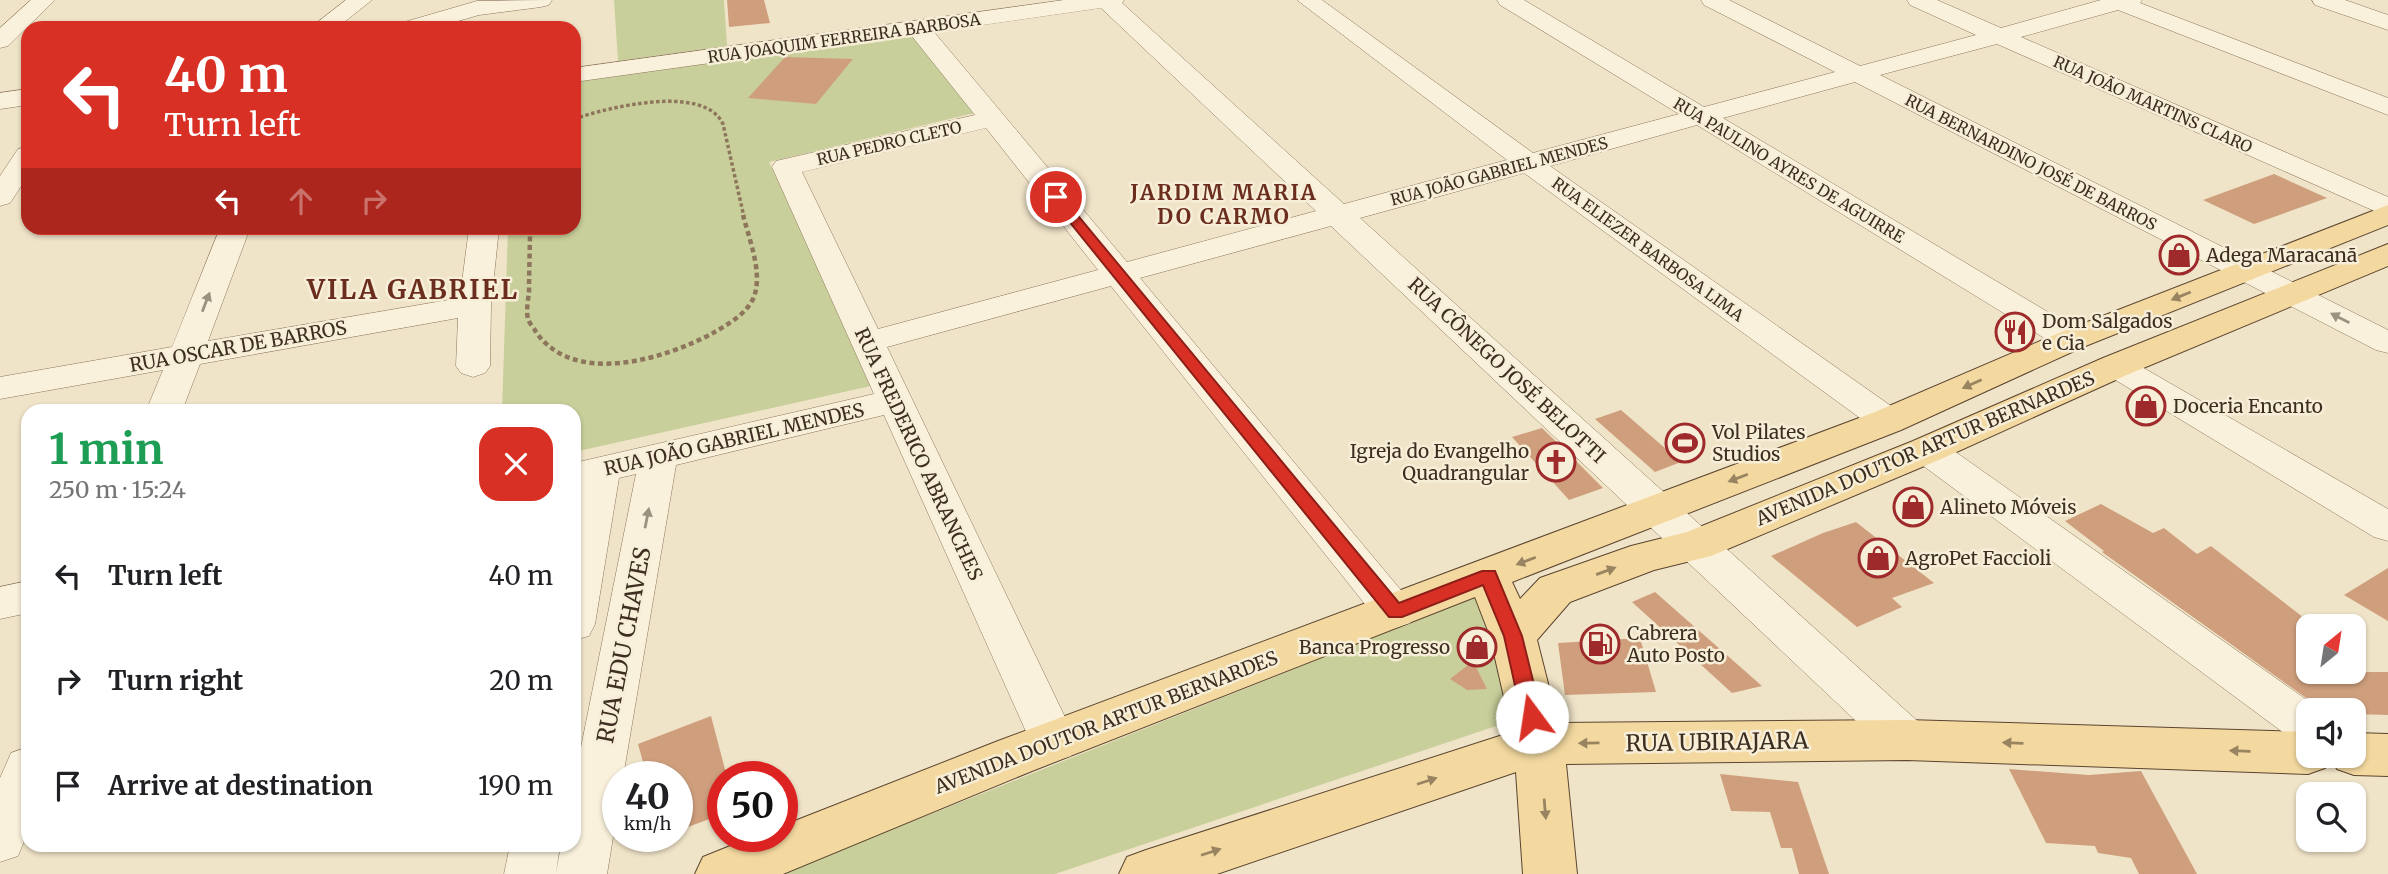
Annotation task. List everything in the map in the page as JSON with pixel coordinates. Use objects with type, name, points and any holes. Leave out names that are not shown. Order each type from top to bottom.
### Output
[{"type":"main road","name":"AVENIDA DOUTOR ARTUR BERNARDES","points":[[722,874],[1054,742],[1888,421],[2071,340],[2388,214]]},
{"type":"main road","name":"AVENIDA DOUTOR ARTUR BERNARDES","points":[[1513,636],[1555,590],[1646,557],[1696,545],[1927,450],[2116,366],[2388,254]]},
{"type":"main road","points":[[1488,576],[1513,636],[1539,744],[1550,874]]},
{"type":"main road","name":"RUA UBIRAJARA","points":[[1146,874],[1539,744],[1907,740],[2296,753]]},
{"type":"main road","points":[[2366,754],[2388,755]]},
{"type":"street","points":[[21,21],[44,0]]},
{"type":"street","points":[[332,21],[361,0]]},
{"type":"street","points":[[433,21],[477,8],[541,0]]},
{"type":"street","name":"RUA ELIEZER BARBOSA LIMA","points":[[1308,0],[1528,163],[1888,421]]},
{"type":"street","name":"RUA PAULINO AYRES DE AGUIRRE","points":[[1508,0],[2071,340]]},
{"type":"street","name":"RUA BERNARDINO JOSÉ DE BARROS","points":[[1712,0],[2388,343]]},
{"type":"street","name":"RUA JOÃO MARTINS CLARO","points":[[1918,0],[2388,208]]},
{"type":"street","points":[[2323,0],[2388,23]]},
{"type":"street","name":"RUA JOAQUIM FERREIRA BARBOSA","points":[[581,74],[1109,1]]},
{"type":"street","name":"RUA CÔNEGO JOSÉ BELOTTI","points":[[1109,1],[1907,740]]},
{"type":"street","points":[[2121,1],[2388,107]]},
{"type":"street","name":"RUA JOÃO GABRIEL MENDES","points":[[867,342],[2121,1]]},
{"type":"street","points":[[0,41],[21,21]]},
{"type":"street","points":[[918,28],[1395,612]]},
{"type":"street","points":[[0,101],[21,98]]},
{"type":"street","name":"RUA PEDRO CLETO","points":[[786,167],[992,119]]},
{"type":"street","points":[[0,155],[21,154]]},
{"type":"street","points":[[0,197],[21,164]]},
{"type":"street","name":"RUA FREDERICO ABRANCHES","points":[[786,167],[1054,742]]},
{"type":"street","points":[[167,404],[232,235]]},
{"type":"street","points":[[473,366],[475,305],[483,235]]},
{"type":"street","name":"RUA OSCAR DE BARROS","points":[[0,388],[475,305]]},
{"type":"street","points":[[2116,366],[2388,527]]},
{"type":"street","name":"RUA JOÃO GABRIEL MENDES","points":[[587,473],[895,401]]},
{"type":"street","points":[[1927,450],[2296,717]]},
{"type":"street","name":"RUA EDU CHAVES","points":[[581,874],[658,458]]},
{"type":"street","points":[[581,543],[587,473]]},
{"type":"street","points":[[0,603],[21,598]]},
{"type":"street","points":[[0,840],[21,785]]},
{"type":"street","points":[[530,874],[535,852]]},
{"type":"path","points":[[530,235],[528,320],[534,334],[546,346],[566,357],[590,363],[614,363],[666,354],[710,335],[741,313],[752,301],[757,287],[755,272],[720,117],[705,108],[668,103],[607,108],[581,117]]},
{"type":"green space","points":[[614,0],[724,0],[727,46],[618,61]]},
{"type":"green space","points":[[914,33],[979,112],[769,162],[875,385],[581,450],[581,404],[502,404],[508,235],[581,235],[581,79]]},
{"type":"green space","points":[[1480,595],[1517,719],[1055,874],[780,874]]},
{"type":"building","points":[[727,0],[764,0],[770,23],[729,27]]},
{"type":"building","points":[[785,57],[853,59],[816,104],[748,98]]},
{"type":"building","points":[[2274,174],[2327,198],[2254,224],[2203,200]]},
{"type":"building","points":[[1621,410],[1681,462],[1655,472],[1595,419]]},
{"type":"building","name":"Igreja do Evangelho Quadrangular","points":[[1542,428],[1603,488],[1569,500],[1512,437]]},
{"type":"building","points":[[2101,504],[2153,533],[2164,528],[2197,554],[2211,546],[2299,614],[2296,614],[2296,684],[2366,684],[2366,672],[2388,672],[2388,715],[2366,714],[2366,698],[2306,698],[2102,552],[2104,551],[2065,521]]},
{"type":"building","points":[[1856,522],[1934,583],[1892,598],[1902,607],[1857,627],[1771,556]]},
{"type":"building","points":[[2388,568],[2388,621],[2344,595]]},
{"type":"building","points":[[1655,592],[1762,686],[1732,693],[1632,602]]},
{"type":"building","points":[[1640,638],[1656,692],[1565,695],[1558,643]]},
{"type":"building","points":[[1473,661],[1487,689],[1467,690],[1450,679]]},
{"type":"building","points":[[711,716],[723,761],[707,761],[707,820],[693,825],[693,761],[643,761],[638,744]]},
{"type":"building","points":[[2009,769],[2089,775],[2141,771],[2197,874],[2139,874],[2131,858],[2098,853],[2095,846],[2046,843]]},
{"type":"building","points":[[1720,774],[1798,782],[1829,874],[1799,874],[1792,848],[1781,848],[1770,812],[1731,811]]},
{"type":"place","name":"Adega Maracanã","points":[[2179,255]]},
{"type":"place","name":"Dom Salgados e Cia","points":[[2015,332]]},
{"type":"place","name":"Doceria Encanto","points":[[2146,406]]},
{"type":"place","name":"Vol Pilates Studios","points":[[1685,443]]},
{"type":"place","name":"Igreja do Evangelho Quadrangular","points":[[1556,462]]},
{"type":"place","name":"Alineto Móveis","points":[[1913,507]]},
{"type":"place","name":"AgroPet Faccioli","points":[[1878,558]]},
{"type":"place","name":"Cabrera Auto Posto","points":[[1600,644]]},
{"type":"place","name":"Banca Progresso","points":[[1477,647]]},
{"type":"district","name":"JARDIM MARIA DO CARMO","points":[[1224,205]]},
{"type":"district","name":"VILA GABRIEL","points":[[413,290]]},
{"type":"route","points":[[1056,197],[1395,612],[1488,576],[1513,636],[1532,717]]}]
